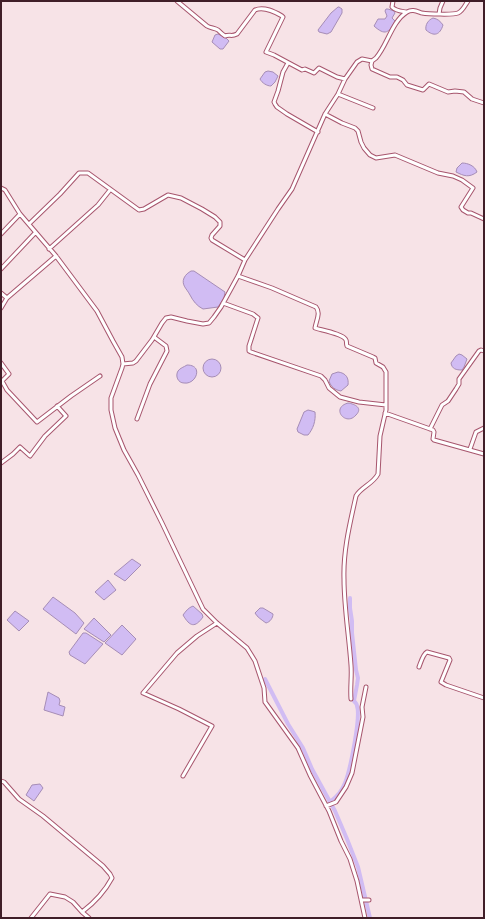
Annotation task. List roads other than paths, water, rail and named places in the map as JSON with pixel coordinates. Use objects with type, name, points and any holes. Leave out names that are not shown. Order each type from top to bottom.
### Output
[{"type":"street","points":[[177,1],[207,26],[217,30],[225,36],[233,36],[237,34],[258,8],[272,11],[283,17],[274,37],[265,51],[302,70],[305,69],[314,74],[319,68],[337,77],[345,79]]},
{"type":"street","points":[[393,1],[392,7],[395,10],[407,12]]},
{"type":"street","points":[[439,14],[443,1]]},
{"type":"street","points":[[468,1],[462,10],[453,14],[422,13],[414,10],[405,13],[399,19],[378,55],[372,61],[371,65],[372,69],[390,77],[397,77],[403,80],[407,85],[423,90],[429,84],[448,92],[464,92],[472,99],[484,103]]},
{"type":"street","points":[[125,364],[133,364],[136,361],[166,318],[168,317],[200,324],[207,324],[214,317],[246,260],[278,208],[292,189],[326,114],[345,79],[360,59],[372,61]]},
{"type":"street","points":[[288,63],[283,72],[274,102],[277,107],[318,132]]},
{"type":"street","points":[[338,94],[373,108]]},
{"type":"street","points":[[326,114],[355,128],[358,131],[364,148],[370,155],[376,158],[395,155],[438,173],[462,180],[473,188],[461,207],[468,213],[484,219]]},
{"type":"street","points":[[29,224],[79,173],[88,173],[139,210],[144,209],[168,195],[181,198],[202,209],[216,217],[220,222],[220,226],[212,235],[212,240],[246,260]]},
{"type":"street","points":[[1,188],[5,190],[20,214],[56,256],[97,311],[122,357],[125,364],[110,398],[115,428],[124,450],[162,523],[203,609],[247,648],[255,661],[264,688],[265,702],[298,748],[350,860],[362,900],[365,918]]},
{"type":"street","points":[[49,249],[98,205],[110,190]]},
{"type":"street","points":[[1,234],[20,214]]},
{"type":"street","points":[[1,269],[35,233]]},
{"type":"street","points":[[1,308],[7,298],[56,256]]},
{"type":"street","points":[[238,276],[272,288],[318,308],[319,312],[315,328],[344,338],[347,346],[374,357],[376,363],[384,367],[386,370],[386,405],[380,436],[378,474],[375,479],[359,491],[356,496],[346,548],[344,578],[351,666],[351,699]]},
{"type":"street","points":[[1,293],[7,298]]},
{"type":"street","points":[[223,303],[253,314],[258,318],[249,346],[249,351],[321,376],[329,388],[340,398],[386,405]]},
{"type":"street","points":[[137,419],[150,384],[167,351],[166,346],[154,337]]},
{"type":"street","points":[[430,429],[442,405],[456,390],[459,384],[459,379],[479,351],[484,351]]},
{"type":"street","points":[[1,363],[9,374],[2,381],[7,390],[37,422],[100,376]]},
{"type":"street","points":[[1,463],[20,447],[30,456],[45,436],[66,416],[57,406]]},
{"type":"street","points":[[385,412],[430,429],[434,432],[434,440],[484,454]]},
{"type":"street","points":[[470,449],[476,432],[484,428]]},
{"type":"street","points":[[183,776],[212,726],[143,693],[177,653],[197,636],[217,623]]},
{"type":"street","points":[[419,667],[426,652],[449,658],[450,660],[441,682],[446,686],[484,698]]},
{"type":"street","points":[[326,806],[336,802],[346,787],[352,773],[360,726],[363,717],[362,707],[366,687]]},
{"type":"street","points":[[1,781],[4,782],[19,799],[43,816],[103,866],[110,874],[112,878],[108,884],[91,905],[82,912]]},
{"type":"street","points":[[31,918],[50,894],[65,897],[73,902],[89,918]]},
{"type":"street","points":[[362,900],[369,900]]},
{"type":"waterway","points":[[330,802],[339,794],[345,783],[352,756],[358,721],[357,706],[354,701],[358,678],[352,633],[350,598]]},
{"type":"waterway","points":[[265,679],[288,724],[303,748],[312,769],[335,811],[358,867],[370,918]]}]
